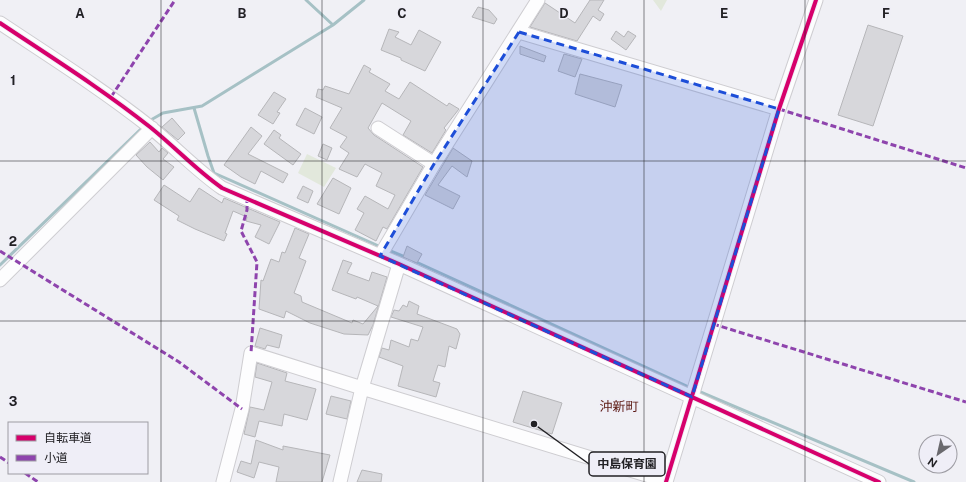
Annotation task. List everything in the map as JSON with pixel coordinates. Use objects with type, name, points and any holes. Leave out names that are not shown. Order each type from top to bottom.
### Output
[{"type":"street","points":[[380,256],[434,164],[538,0]]},
{"type":"street","points":[[223,482],[242,409],[251,352],[666,482],[779,109],[816,0]]},
{"type":"street","points":[[0,23],[111,97],[152,128],[204,175],[222,188],[399,264],[879,482]]},
{"type":"street","points":[[519,32],[779,109]]},
{"type":"street","points":[[0,280],[152,128]]},
{"type":"street","points":[[378,128],[434,164]]},
{"type":"street","points":[[340,482],[362,388],[399,264]]},
{"type":"highlighted area","points":[[519,32],[779,109],[692,397],[380,256],[434,164]]},
{"type":"shaded area","points":[[653,0],[667,0],[661,11]]},
{"type":"shaded area","points":[[307,154],[336,168],[324,187],[298,173]]},
{"type":"building","points":[[590,0],[604,0],[598,10],[604,14],[600,21],[593,16],[577,41],[530,27],[545,3],[575,23]]},
{"type":"building","points":[[478,7],[489,10],[497,19],[494,24],[472,17]]},
{"type":"building","points":[[868,25],[903,36],[873,126],[838,115]]},
{"type":"building","points":[[389,29],[399,32],[395,37],[411,45],[419,30],[441,42],[425,71],[401,60],[401,58],[381,50]]},
{"type":"building","points":[[616,31],[624,37],[628,31],[636,36],[626,50],[611,39]]},
{"type":"building","points":[[520,46],[546,56],[544,62],[520,54]]},
{"type":"building","points":[[564,54],[582,59],[575,77],[558,71]]},
{"type":"building","points":[[364,65],[371,69],[369,72],[390,84],[385,91],[399,99],[410,82],[447,106],[449,103],[459,109],[444,128],[446,130],[432,153],[403,135],[411,121],[382,103],[368,128],[374,135],[423,167],[387,229],[383,227],[376,241],[355,230],[364,213],[357,209],[365,196],[388,209],[395,195],[376,186],[382,173],[365,164],[357,177],[339,169],[349,153],[340,147],[347,137],[330,128],[342,108],[316,97],[318,89],[323,90],[325,86],[349,94]]},
{"type":"building","points":[[580,74],[622,85],[615,107],[575,94]]},
{"type":"building","points":[[274,92],[286,99],[277,112],[280,113],[273,124],[258,115]]},
{"type":"building","points":[[305,108],[322,117],[314,134],[296,125]]},
{"type":"building","points":[[172,118],[185,133],[178,140],[162,127]]},
{"type":"building","points":[[251,127],[262,136],[248,154],[288,174],[283,183],[261,171],[255,184],[241,177],[224,165]]},
{"type":"building","points":[[274,130],[281,135],[279,138],[301,154],[293,165],[264,144]]},
{"type":"building","points":[[150,142],[159,152],[162,148],[168,153],[163,159],[174,167],[163,180],[147,167],[136,155]]},
{"type":"building","points":[[323,144],[332,148],[327,160],[318,156]]},
{"type":"building","points":[[453,148],[472,161],[467,177],[452,166],[438,185],[460,196],[453,209],[425,195]]},
{"type":"building","points":[[333,178],[351,188],[339,214],[317,204]]},
{"type":"building","points":[[164,185],[190,202],[199,188],[222,203],[224,198],[280,222],[269,244],[255,237],[261,225],[246,221],[247,217],[233,211],[225,233],[227,234],[224,241],[177,220],[179,216],[154,200]]},
{"type":"building","points":[[303,186],[313,191],[308,203],[297,198]]},
{"type":"building","points":[[295,228],[309,234],[299,258],[306,261],[294,293],[301,296],[302,302],[352,323],[353,320],[363,324],[378,306],[357,297],[356,299],[332,290],[343,260],[352,263],[347,273],[369,281],[372,272],[387,277],[373,325],[368,335],[344,334],[310,323],[286,311],[284,318],[259,309],[261,280],[263,281],[271,259],[279,262],[282,252],[285,253]]},
{"type":"building","points":[[407,246],[422,254],[417,263],[403,257]]},
{"type":"building","points":[[409,301],[419,306],[417,314],[457,329],[460,334],[456,349],[449,346],[445,367],[438,365],[433,381],[440,383],[436,397],[398,386],[403,366],[379,357],[382,348],[389,350],[391,340],[409,347],[411,339],[418,341],[423,327],[391,317],[394,310],[399,311],[403,305],[407,307]]},
{"type":"building","points":[[260,328],[282,335],[279,348],[267,345],[265,349],[255,346]]},
{"type":"building","points":[[257,363],[287,373],[285,381],[316,389],[307,420],[284,414],[282,426],[259,421],[255,437],[244,434],[250,407],[264,410],[272,382],[255,377]]},
{"type":"building","points":[[523,391],[562,403],[552,434],[513,422]]},
{"type":"building","points":[[331,396],[351,401],[347,419],[326,414]]},
{"type":"building","points":[[256,440],[283,450],[283,446],[330,455],[322,482],[276,482],[279,467],[259,462],[254,478],[237,472],[241,461],[251,464]]},
{"type":"building","points":[[362,470],[382,474],[381,482],[357,482]]},
{"type":"waterway","points":[[306,0],[333,25]]},
{"type":"waterway","points":[[149,121],[163,113],[202,106],[333,25],[364,0]]},
{"type":"waterway","points":[[194,108],[214,173],[381,247]]},
{"type":"waterway","points":[[0,265],[143,127]]},
{"type":"waterway","points":[[388,250],[405,257]]},
{"type":"waterway","points":[[414,261],[691,388]]},
{"type":"waterway","points":[[698,391],[914,482]]},
{"type":"marked path","points":[[111,97],[175,0]]},
{"type":"marked path","points":[[779,109],[966,168]]},
{"type":"marked path","points":[[247,197],[247,210],[241,231],[257,262],[251,353]]},
{"type":"marked path","points":[[0,251],[179,362],[242,409]]},
{"type":"marked path","points":[[713,324],[966,402]]},
{"type":"marked path","points":[[0,457],[8,462]]},
{"type":"marked path","points":[[26,474],[38,482]]},
{"type":"cycle path","points":[[666,482],[779,109],[816,0]]},
{"type":"cycle path","points":[[0,23],[132,113],[203,174],[222,188],[399,264],[879,482]]},
{"type":"place","name":"中島保育園","points":[[534,424]]},
{"type":"district","name":"沖新町","points":[[619,406]]}]
